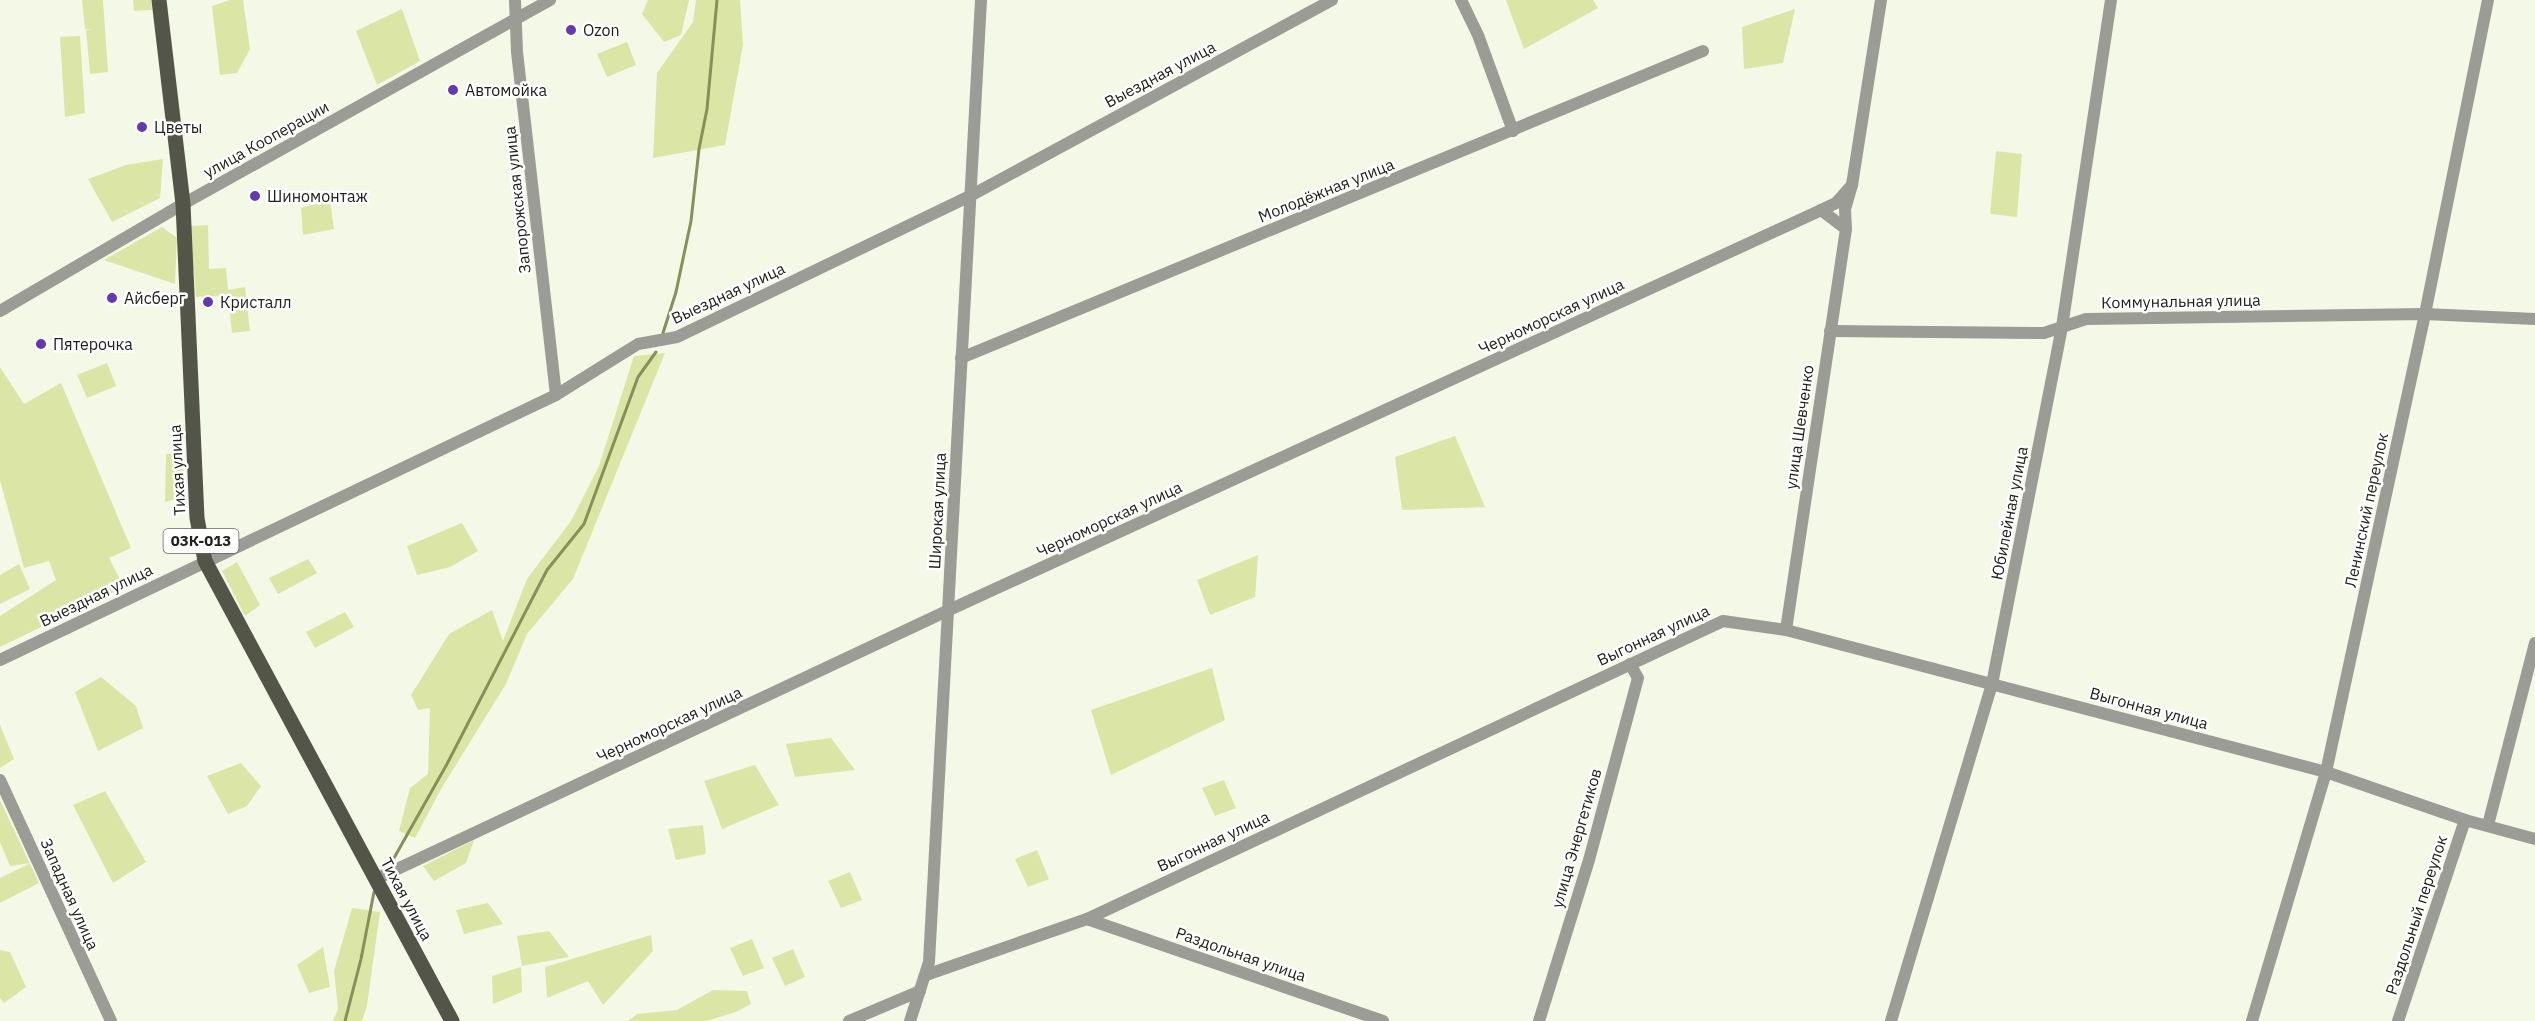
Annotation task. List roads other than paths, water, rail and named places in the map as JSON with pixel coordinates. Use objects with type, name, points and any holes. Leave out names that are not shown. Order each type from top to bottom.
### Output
[{"type":"main road","name":"Тихая улица","points":[[159,0],[183,204],[197,518],[205,561],[452,1021]]},
{"type":"street","name":"Запорожская улица","points":[[515,0],[514,20],[556,395]]},
{"type":"street","name":"улица Кооперации","points":[[0,311],[183,204],[550,0]]},
{"type":"street","name":"Широкая улица","points":[[910,1021],[929,962],[981,0]]},
{"type":"street","name":"Выездная улица","points":[[0,660],[556,395],[638,344],[677,337],[970,196],[1332,0]]},
{"type":"street","points":[[1461,0],[1478,35],[1514,131]]},
{"type":"street","name":"улица Шевченко","points":[[1786,630],[1846,229],[1845,209],[1852,185],[1881,0]]},
{"type":"street","name":"Юбилейная улица","points":[[1892,1021],[1992,684],[2062,327],[2111,0]]},
{"type":"street","name":"Ленинский переулок","points":[[2252,1021],[2326,772],[2426,314],[2488,0]]},
{"type":"street","name":"Молодёжная улица","points":[[961,358],[1703,51]]},
{"type":"street","name":"Черноморская улица","points":[[376,879],[949,610],[1836,203],[1852,185]]},
{"type":"street","points":[[1821,210],[1831,215],[1846,229]]},
{"type":"street","name":"Коммунальная улица","points":[[1830,331],[2044,333],[2086,319],[2426,314],[2535,319]]},
{"type":"street","name":"Выгонная улица","points":[[926,975],[1087,919],[1723,621],[1786,630],[2326,772],[2465,820],[2535,839]]},
{"type":"street","points":[[2488,825],[2535,644]]},
{"type":"street","name":"улица Энергетиков","points":[[1539,1021],[1589,860],[1638,678],[1630,664]]},
{"type":"street","name":"Западная улица","points":[[0,780],[111,1021]]},
{"type":"street","name":"Раздольный переулок","points":[[2398,1021],[2465,820]]},
{"type":"street","name":"Раздольная улица","points":[[1087,919],[1383,1021]]},
{"type":"street","points":[[849,1021],[920,991]]},
{"type":"waterway","points":[[663,333],[676,292],[691,221],[699,149],[707,109],[717,0]]},
{"type":"waterway","points":[[394,858],[447,764],[547,570],[584,524],[638,377],[656,352]]},
{"type":"waterway","points":[[345,1021],[361,959],[374,892]]},
{"type":"place","name":"Ozon","points":[[571,30]]},
{"type":"place","name":"Автомойка","points":[[453,90]]},
{"type":"place","name":"Цветы","points":[[142,127]]},
{"type":"place","name":"Шиномонтаж","points":[[255,196]]},
{"type":"place","name":"Айсберг","points":[[112,298]]},
{"type":"place","name":"Кристалл","points":[[208,302]]},
{"type":"place","name":"Пятерочка","points":[[41,344]]}]
